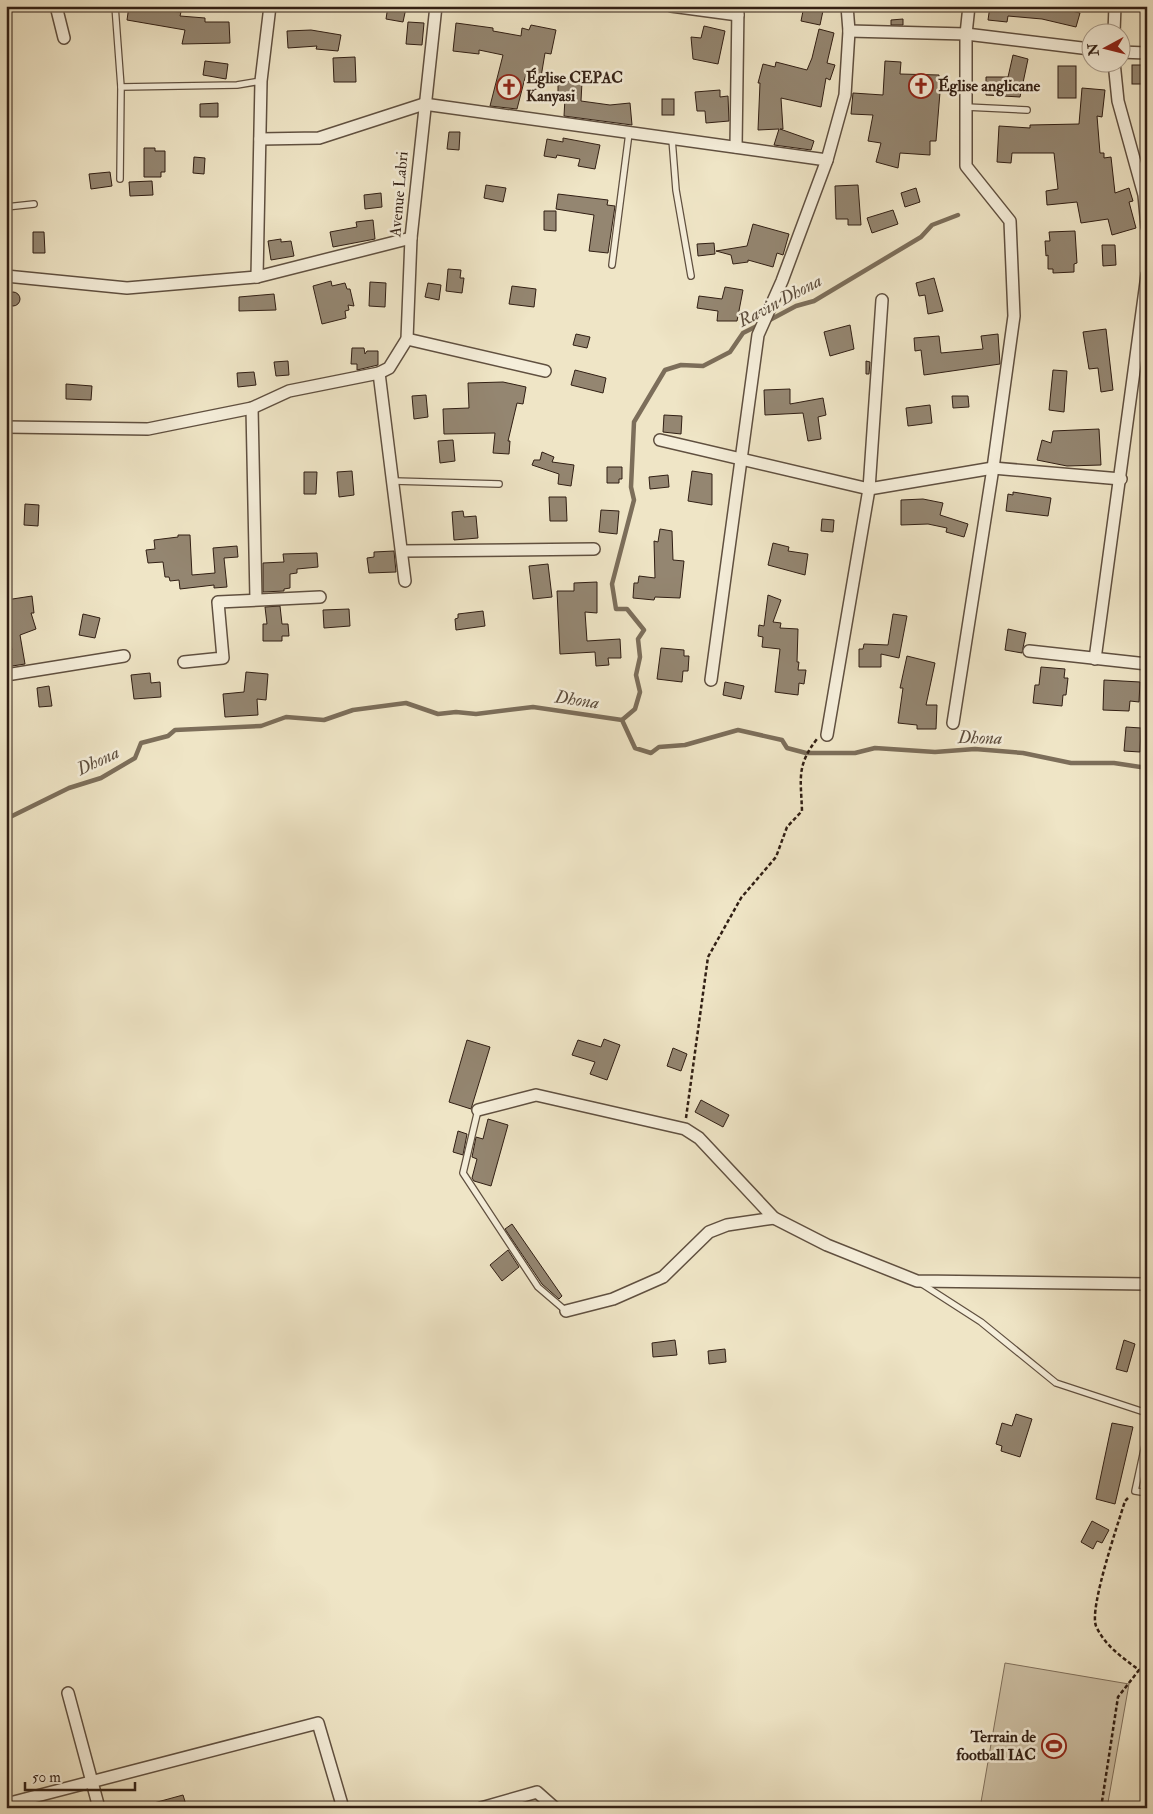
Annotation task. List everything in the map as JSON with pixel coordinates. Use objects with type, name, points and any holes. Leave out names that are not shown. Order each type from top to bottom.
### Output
[{"type":"street","points":[[56,6],[64,38]]},
{"type":"street","points":[[257,277],[262,80],[270,6]]},
{"type":"street","name":"Avenue Labri","points":[[379,374],[389,368],[407,338],[411,238],[436,6]]},
{"type":"street","points":[[671,6],[738,10],[736,147]]},
{"type":"street","points":[[711,680],[758,335],[782,281],[827,160],[844,95],[849,31],[847,6]]},
{"type":"street","points":[[953,723],[993,468],[1014,316],[1010,221],[966,166],[966,34],[969,6]]},
{"type":"street","points":[[1114,22],[1115,6]]},
{"type":"street","points":[[849,31],[966,34],[1080,48]]},
{"type":"street","points":[[1130,52],[1147,52]]},
{"type":"street","points":[[1115,72],[1118,101],[1144,195],[1147,227]]},
{"type":"street","points":[[260,139],[319,138],[424,104],[827,160]]},
{"type":"street","points":[[6,276],[127,288],[257,277],[411,238]]},
{"type":"street","points":[[1095,659],[1121,479],[1147,275]]},
{"type":"street","points":[[827,735],[869,489],[882,300]]},
{"type":"street","points":[[407,338],[545,371]]},
{"type":"street","points":[[6,427],[148,429],[252,408],[289,392],[379,374],[403,551],[405,581]]},
{"type":"street","points":[[252,408],[256,599]]},
{"type":"street","points":[[660,440],[869,489],[993,468],[1121,479]]},
{"type":"street","points":[[403,551],[594,549]]},
{"type":"street","points":[[184,662],[223,658],[218,602],[320,597]]},
{"type":"street","points":[[1029,651],[1147,664]]},
{"type":"street","points":[[6,675],[124,656]]},
{"type":"street","points":[[478,1110],[536,1095],[685,1129],[699,1138],[774,1218],[827,1245],[917,1281],[1147,1284]]},
{"type":"street","points":[[566,1312],[613,1299],[663,1277],[709,1232],[727,1225],[774,1218]]},
{"type":"street","points":[[68,1693],[99,1808]]},
{"type":"street","points":[[6,1804],[318,1723],[343,1808]]},
{"type":"street","points":[[481,1808],[537,1792],[555,1808]]},
{"type":"lane","points":[[116,6],[121,87],[120,179]]},
{"type":"lane","points":[[121,87],[237,86],[262,80]]},
{"type":"lane","points":[[966,107],[1027,110]]},
{"type":"lane","points":[[612,265],[629,133]]},
{"type":"lane","points":[[672,139],[676,190],[691,276]]},
{"type":"lane","points":[[6,207],[34,204]]},
{"type":"lane","points":[[394,481],[499,484]]},
{"type":"lane","points":[[478,1110],[463,1173],[538,1287],[566,1312]]},
{"type":"lane","points":[[917,1281],[981,1322],[1056,1383],[1147,1413]]},
{"type":"lane","points":[[1147,1436],[1134,1491],[1147,1493]]},
{"type":"path","points":[[685,1129],[708,957],[741,898],[776,857],[787,827],[802,811],[801,766],[806,753],[817,739],[827,735]]},
{"type":"path","points":[[1134,1491],[1125,1501],[1096,1601],[1095,1624],[1107,1645],[1139,1670],[1147,1671]]},
{"type":"path","points":[[1101,1808],[1118,1697],[1139,1670]]},
{"type":"shaded area","name":"Terrain de football IAC","points":[[1005,1663],[1129,1684],[1107,1808],[980,1808]]},
{"type":"building","points":[[129,6],[169,6],[168,11],[181,12],[180,16],[205,18],[205,22],[229,22],[230,43],[182,44],[185,30],[127,20]]},
{"type":"building","points":[[388,6],[406,8],[403,22],[386,19]]},
{"type":"building","points":[[804,6],[824,6],[820,25],[801,21]]},
{"type":"building","points":[[990,6],[1052,6],[1080,13],[1076,27],[1042,19],[1008,16],[1007,22],[988,20]]},
{"type":"building","points":[[903,19],[903,25],[891,25],[891,20]]},
{"type":"building","points":[[408,22],[424,23],[422,45],[406,44]]},
{"type":"building","points":[[456,23],[493,28],[493,31],[521,36],[522,28],[529,30],[531,25],[556,30],[551,54],[545,53],[541,77],[526,74],[517,109],[490,106],[503,55],[479,50],[479,54],[453,51]]},
{"type":"building","points":[[704,26],[725,31],[718,64],[693,59],[691,37],[701,38]]},
{"type":"building","points":[[819,29],[834,33],[827,63],[835,65],[830,80],[826,78],[821,107],[781,98],[783,129],[780,129],[814,141],[811,150],[774,145],[779,129],[758,130],[760,83],[758,83],[763,64],[775,67],[776,62],[807,70]]},
{"type":"building","points":[[311,30],[341,35],[338,51],[316,49],[317,46],[288,48],[287,31]]},
{"type":"building","points":[[1013,55],[1028,59],[1020,97],[986,95],[986,77],[1008,77]]},
{"type":"building","points":[[355,57],[356,82],[334,82],[333,58]]},
{"type":"building","points":[[205,61],[228,64],[226,79],[203,75]]},
{"type":"building","points":[[885,61],[901,62],[900,74],[939,75],[939,80],[941,80],[936,141],[930,141],[930,155],[900,153],[898,168],[876,162],[881,143],[868,141],[873,115],[851,114],[853,93],[883,95]]},
{"type":"building","points":[[1132,65],[1145,65],[1145,84],[1132,84]]},
{"type":"building","points":[[1058,66],[1076,66],[1076,98],[1058,98]]},
{"type":"building","points":[[558,81],[582,82],[581,101],[610,105],[630,103],[632,125],[564,116],[565,98],[558,98]]},
{"type":"building","points":[[1082,88],[1105,90],[1102,117],[1097,116],[1100,153],[1104,153],[1104,158],[1111,157],[1115,193],[1129,188],[1133,201],[1129,202],[1136,228],[1112,235],[1108,219],[1081,223],[1077,202],[1047,205],[1046,191],[1058,189],[1054,153],[1012,153],[1011,163],[997,162],[999,126],[1030,128],[1030,125],[1079,124]]},
{"type":"building","points":[[720,90],[720,97],[728,96],[729,121],[706,123],[705,111],[697,111],[695,92]]},
{"type":"building","points":[[662,99],[674,99],[674,115],[662,115]]},
{"type":"building","points":[[218,103],[218,117],[200,117],[200,104]]},
{"type":"building","points":[[449,132],[460,132],[459,150],[447,149]]},
{"type":"building","points":[[563,138],[600,145],[595,169],[578,166],[580,159],[557,155],[556,158],[544,156],[547,139],[563,142]]},
{"type":"building","points":[[144,148],[155,148],[155,151],[165,151],[165,172],[161,172],[161,177],[144,177]]},
{"type":"building","points":[[194,157],[205,158],[204,174],[193,173]]},
{"type":"building","points":[[110,172],[112,186],[91,189],[89,174]]},
{"type":"building","points":[[152,181],[153,195],[130,196],[129,182]]},
{"type":"building","points":[[486,185],[506,188],[503,202],[484,198]]},
{"type":"building","points":[[858,185],[861,225],[848,225],[848,219],[836,219],[835,186]]},
{"type":"building","points":[[916,188],[920,202],[905,207],[901,193]]},
{"type":"building","points":[[381,193],[382,207],[365,209],[364,195]]},
{"type":"building","points":[[558,194],[608,200],[607,205],[615,206],[608,253],[589,251],[594,215],[556,209]]},
{"type":"building","points":[[893,210],[898,224],[872,233],[867,218]]},
{"type":"building","points":[[544,211],[556,211],[556,231],[544,230]]},
{"type":"building","points":[[373,220],[375,239],[333,247],[330,232],[357,227],[356,222]]},
{"type":"building","points":[[753,224],[789,234],[783,255],[777,253],[773,267],[748,260],[748,262],[733,264],[731,255],[716,251],[747,246]]},
{"type":"building","points":[[1075,231],[1077,263],[1074,264],[1074,272],[1053,273],[1053,269],[1048,269],[1048,255],[1046,256],[1045,241],[1050,241],[1049,232]]},
{"type":"building","points":[[33,232],[44,232],[45,253],[33,253]]},
{"type":"building","points":[[281,239],[281,242],[291,241],[294,256],[271,260],[268,241]]},
{"type":"building","points":[[714,243],[715,254],[698,256],[697,244]]},
{"type":"building","points":[[1102,245],[1115,245],[1116,265],[1103,266]]},
{"type":"building","points":[[448,269],[461,270],[460,278],[464,278],[462,293],[446,291]]},
{"type":"building","points":[[934,278],[943,311],[928,314],[925,295],[919,296],[916,283]]},
{"type":"building","points":[[331,281],[332,286],[345,283],[347,289],[350,289],[354,306],[348,305],[349,310],[345,311],[346,318],[322,324],[313,286]]},
{"type":"building","points":[[370,282],[386,283],[385,307],[369,306]]},
{"type":"building","points":[[428,283],[441,285],[439,300],[425,297]]},
{"type":"building","points":[[512,286],[536,289],[534,307],[509,304]]},
{"type":"building","points":[[725,287],[743,290],[737,321],[717,321],[718,311],[697,308],[699,296],[722,299]]},
{"type":"building","points":[[13,292],[18,294],[20,299],[18,304],[13,306],[8,304],[6,299],[8,294]]},
{"type":"building","points":[[274,294],[276,310],[239,311],[239,297]]},
{"type":"building","points":[[850,325],[854,349],[830,356],[824,332]]},
{"type":"building","points":[[1106,329],[1113,390],[1101,392],[1098,368],[1089,369],[1083,332]]},
{"type":"building","points":[[576,334],[590,337],[587,348],[573,345]]},
{"type":"building","points":[[998,334],[1000,364],[924,375],[921,350],[915,351],[914,338],[939,336],[941,353],[983,349],[981,336]]},
{"type":"building","points":[[352,348],[364,348],[365,354],[367,351],[378,351],[378,365],[357,370],[357,364],[351,364]]},
{"type":"building","points":[[288,361],[289,375],[276,376],[274,362]]},
{"type":"building","points":[[866,361],[870,362],[869,374],[866,374]]},
{"type":"building","points":[[575,370],[606,378],[603,393],[571,385]]},
{"type":"building","points":[[1053,370],[1067,371],[1064,412],[1049,410]]},
{"type":"building","points":[[254,372],[256,385],[238,387],[237,373]]},
{"type":"building","points":[[503,382],[526,387],[523,404],[517,403],[508,441],[510,441],[509,454],[493,453],[495,433],[444,434],[443,409],[469,408],[468,383]]},
{"type":"building","points":[[66,384],[92,386],[91,400],[66,399]]},
{"type":"building","points":[[790,389],[790,404],[823,398],[826,415],[818,417],[821,439],[808,441],[803,413],[765,415],[764,390]]},
{"type":"building","points":[[426,395],[428,417],[414,419],[412,396]]},
{"type":"building","points":[[952,396],[968,396],[969,407],[953,408]]},
{"type":"building","points":[[930,405],[932,423],[908,426],[906,408]]},
{"type":"building","points":[[664,415],[682,416],[681,434],[663,432]]},
{"type":"building","points":[[1099,429],[1101,465],[1067,466],[1037,460],[1042,440],[1051,443],[1053,431]]},
{"type":"building","points":[[453,440],[455,461],[440,463],[438,441]]},
{"type":"building","points":[[542,452],[554,457],[552,462],[574,465],[571,486],[558,484],[559,474],[532,465],[534,460],[540,460]]},
{"type":"building","points":[[607,467],[622,467],[622,479],[619,479],[619,483],[607,483]]},
{"type":"building","points":[[352,471],[354,495],[339,497],[337,472]]},
{"type":"building","points":[[692,471],[712,474],[712,505],[688,501]]},
{"type":"building","points":[[304,472],[317,472],[316,494],[304,494]]},
{"type":"building","points":[[668,475],[669,487],[650,489],[649,477]]},
{"type":"building","points":[[1013,492],[1051,498],[1048,516],[1006,511],[1008,494],[1013,495]]},
{"type":"building","points":[[549,497],[566,497],[567,521],[550,521]]},
{"type":"building","points":[[923,499],[943,503],[940,515],[968,524],[964,537],[946,532],[947,528],[928,524],[901,525],[901,500]]},
{"type":"building","points":[[25,504],[39,505],[38,526],[24,525]]},
{"type":"building","points":[[601,510],[619,511],[617,534],[599,532]]},
{"type":"building","points":[[463,511],[464,517],[476,516],[478,538],[454,540],[452,512]]},
{"type":"building","points":[[822,519],[834,520],[833,532],[821,531]]},
{"type":"building","points":[[660,529],[672,531],[673,560],[684,561],[680,598],[655,597],[654,600],[633,598],[634,583],[638,583],[639,576],[655,578],[654,541],[658,542]]},
{"type":"building","points":[[178,535],[190,535],[192,575],[215,573],[213,548],[237,546],[238,557],[224,558],[227,587],[214,588],[214,585],[180,589],[179,580],[170,581],[169,577],[165,577],[163,562],[148,563],[146,550],[155,549],[154,540],[178,537]]},
{"type":"building","points":[[773,543],[789,547],[788,551],[808,554],[805,575],[768,565]]},
{"type":"building","points":[[394,551],[396,572],[369,573],[367,558],[374,557],[374,552]]},
{"type":"building","points":[[317,553],[318,567],[297,569],[297,573],[290,574],[290,588],[284,589],[284,591],[263,592],[263,563],[284,562],[283,554]]},
{"type":"building","points":[[548,564],[552,597],[533,599],[529,566]]},
{"type":"building","points":[[597,582],[597,613],[585,612],[587,641],[620,639],[621,658],[608,658],[609,665],[596,666],[595,652],[560,654],[557,591],[574,591],[574,583]]},
{"type":"building","points":[[768,595],[781,600],[773,622],[781,623],[780,628],[798,629],[798,670],[806,670],[804,684],[799,683],[798,695],[775,692],[780,649],[762,647],[763,637],[758,636],[759,625],[764,626]]},
{"type":"building","points":[[32,596],[34,613],[31,613],[36,629],[20,635],[25,664],[6,667],[6,651],[12,650],[6,617],[6,600]]},
{"type":"building","points":[[280,606],[282,624],[288,624],[289,636],[282,636],[282,641],[263,641],[263,624],[267,624],[265,607]]},
{"type":"building","points":[[349,609],[350,626],[324,628],[323,610]]},
{"type":"building","points":[[483,611],[485,626],[456,630],[455,619],[458,618],[458,614]]},
{"type":"building","points":[[83,614],[100,618],[95,638],[79,635]]},
{"type":"building","points":[[893,614],[907,616],[899,658],[881,654],[881,667],[859,667],[859,649],[863,649],[864,644],[888,645]]},
{"type":"building","points":[[1008,629],[1026,633],[1022,653],[1005,650]]},
{"type":"building","points":[[661,648],[684,650],[684,656],[689,656],[688,671],[683,671],[682,682],[657,679]]},
{"type":"building","points":[[907,656],[935,663],[926,705],[937,705],[936,729],[917,729],[917,725],[898,723],[903,688],[900,688]]},
{"type":"building","points":[[1041,667],[1065,669],[1064,678],[1068,678],[1066,695],[1063,695],[1062,706],[1033,703],[1035,685],[1039,685]]},
{"type":"building","points":[[246,672],[268,674],[266,700],[257,699],[258,715],[225,717],[223,694],[244,692]]},
{"type":"building","points":[[150,673],[151,683],[160,682],[161,697],[134,699],[131,675]]},
{"type":"building","points":[[1104,680],[1140,682],[1139,702],[1130,701],[1129,711],[1103,710]]},
{"type":"building","points":[[725,682],[744,686],[741,699],[723,695]]},
{"type":"building","points":[[49,686],[52,706],[39,707],[37,688]]},
{"type":"building","points":[[1126,727],[1141,728],[1140,752],[1124,751]]},
{"type":"building","points":[[604,1039],[620,1045],[607,1080],[590,1074],[595,1062],[572,1055],[578,1040],[601,1047]]},
{"type":"building","points":[[467,1040],[490,1047],[471,1109],[449,1102]]},
{"type":"building","points":[[673,1048],[687,1054],[681,1071],[667,1066]]},
{"type":"building","points":[[701,1100],[729,1115],[723,1127],[695,1112]]},
{"type":"building","points":[[488,1119],[508,1125],[491,1186],[474,1181],[472,1178],[477,1159],[472,1157],[476,1137],[483,1139]]},
{"type":"building","points":[[458,1131],[467,1134],[463,1155],[453,1152]]},
{"type":"building","points":[[512,1224],[562,1296],[559,1299],[542,1284],[505,1229]]},
{"type":"building","points":[[508,1250],[519,1267],[502,1281],[490,1265]]},
{"type":"building","points":[[675,1340],[677,1355],[653,1357],[652,1343]]},
{"type":"building","points":[[1124,1340],[1135,1344],[1127,1372],[1116,1369]]},
{"type":"building","points":[[725,1349],[726,1362],[709,1364],[708,1351]]},
{"type":"building","points":[[1016,1414],[1032,1419],[1020,1457],[1001,1451],[1002,1446],[996,1444],[1002,1423],[1012,1426]]},
{"type":"building","points":[[1112,1423],[1133,1427],[1115,1504],[1096,1499]]},
{"type":"building","points":[[1092,1521],[1109,1530],[1102,1543],[1097,1541],[1093,1549],[1081,1542]]},
{"type":"building","points":[[183,1795],[187,1808],[150,1808],[150,1804]]},
{"type":"waterway","name":"Ravin Dhona","points":[[766,322],[796,306],[814,301],[921,237],[932,225],[958,215]]},
{"type":"waterway","name":"Ravin Dhona","points":[[622,720],[635,709],[640,692],[636,675],[640,657],[638,639],[644,630],[627,609],[616,609],[612,584],[634,500],[631,487],[634,422],[665,370],[681,365],[703,366],[730,352],[743,333],[759,325]]},
{"type":"waterway","name":"Dhona","points":[[6,819],[69,788],[101,778],[135,758],[141,743],[168,736],[175,730],[261,726],[286,717],[324,720],[353,710],[406,703],[438,714],[456,712],[476,714],[533,707],[622,720],[635,748],[651,753],[659,747],[685,745],[738,730],[782,740],[787,748],[806,753],[855,753],[875,748],[935,752],[975,749],[1023,753],[1071,763],[1114,763],[1147,768]]},
{"type":"place","name":"Église anglicane","points":[[921,86]]},
{"type":"place","name":"Église CEPAC Kanyasi","points":[[509,87]]},
{"type":"place","name":"Terrain de football IAC","points":[[1054,1746]]}]
